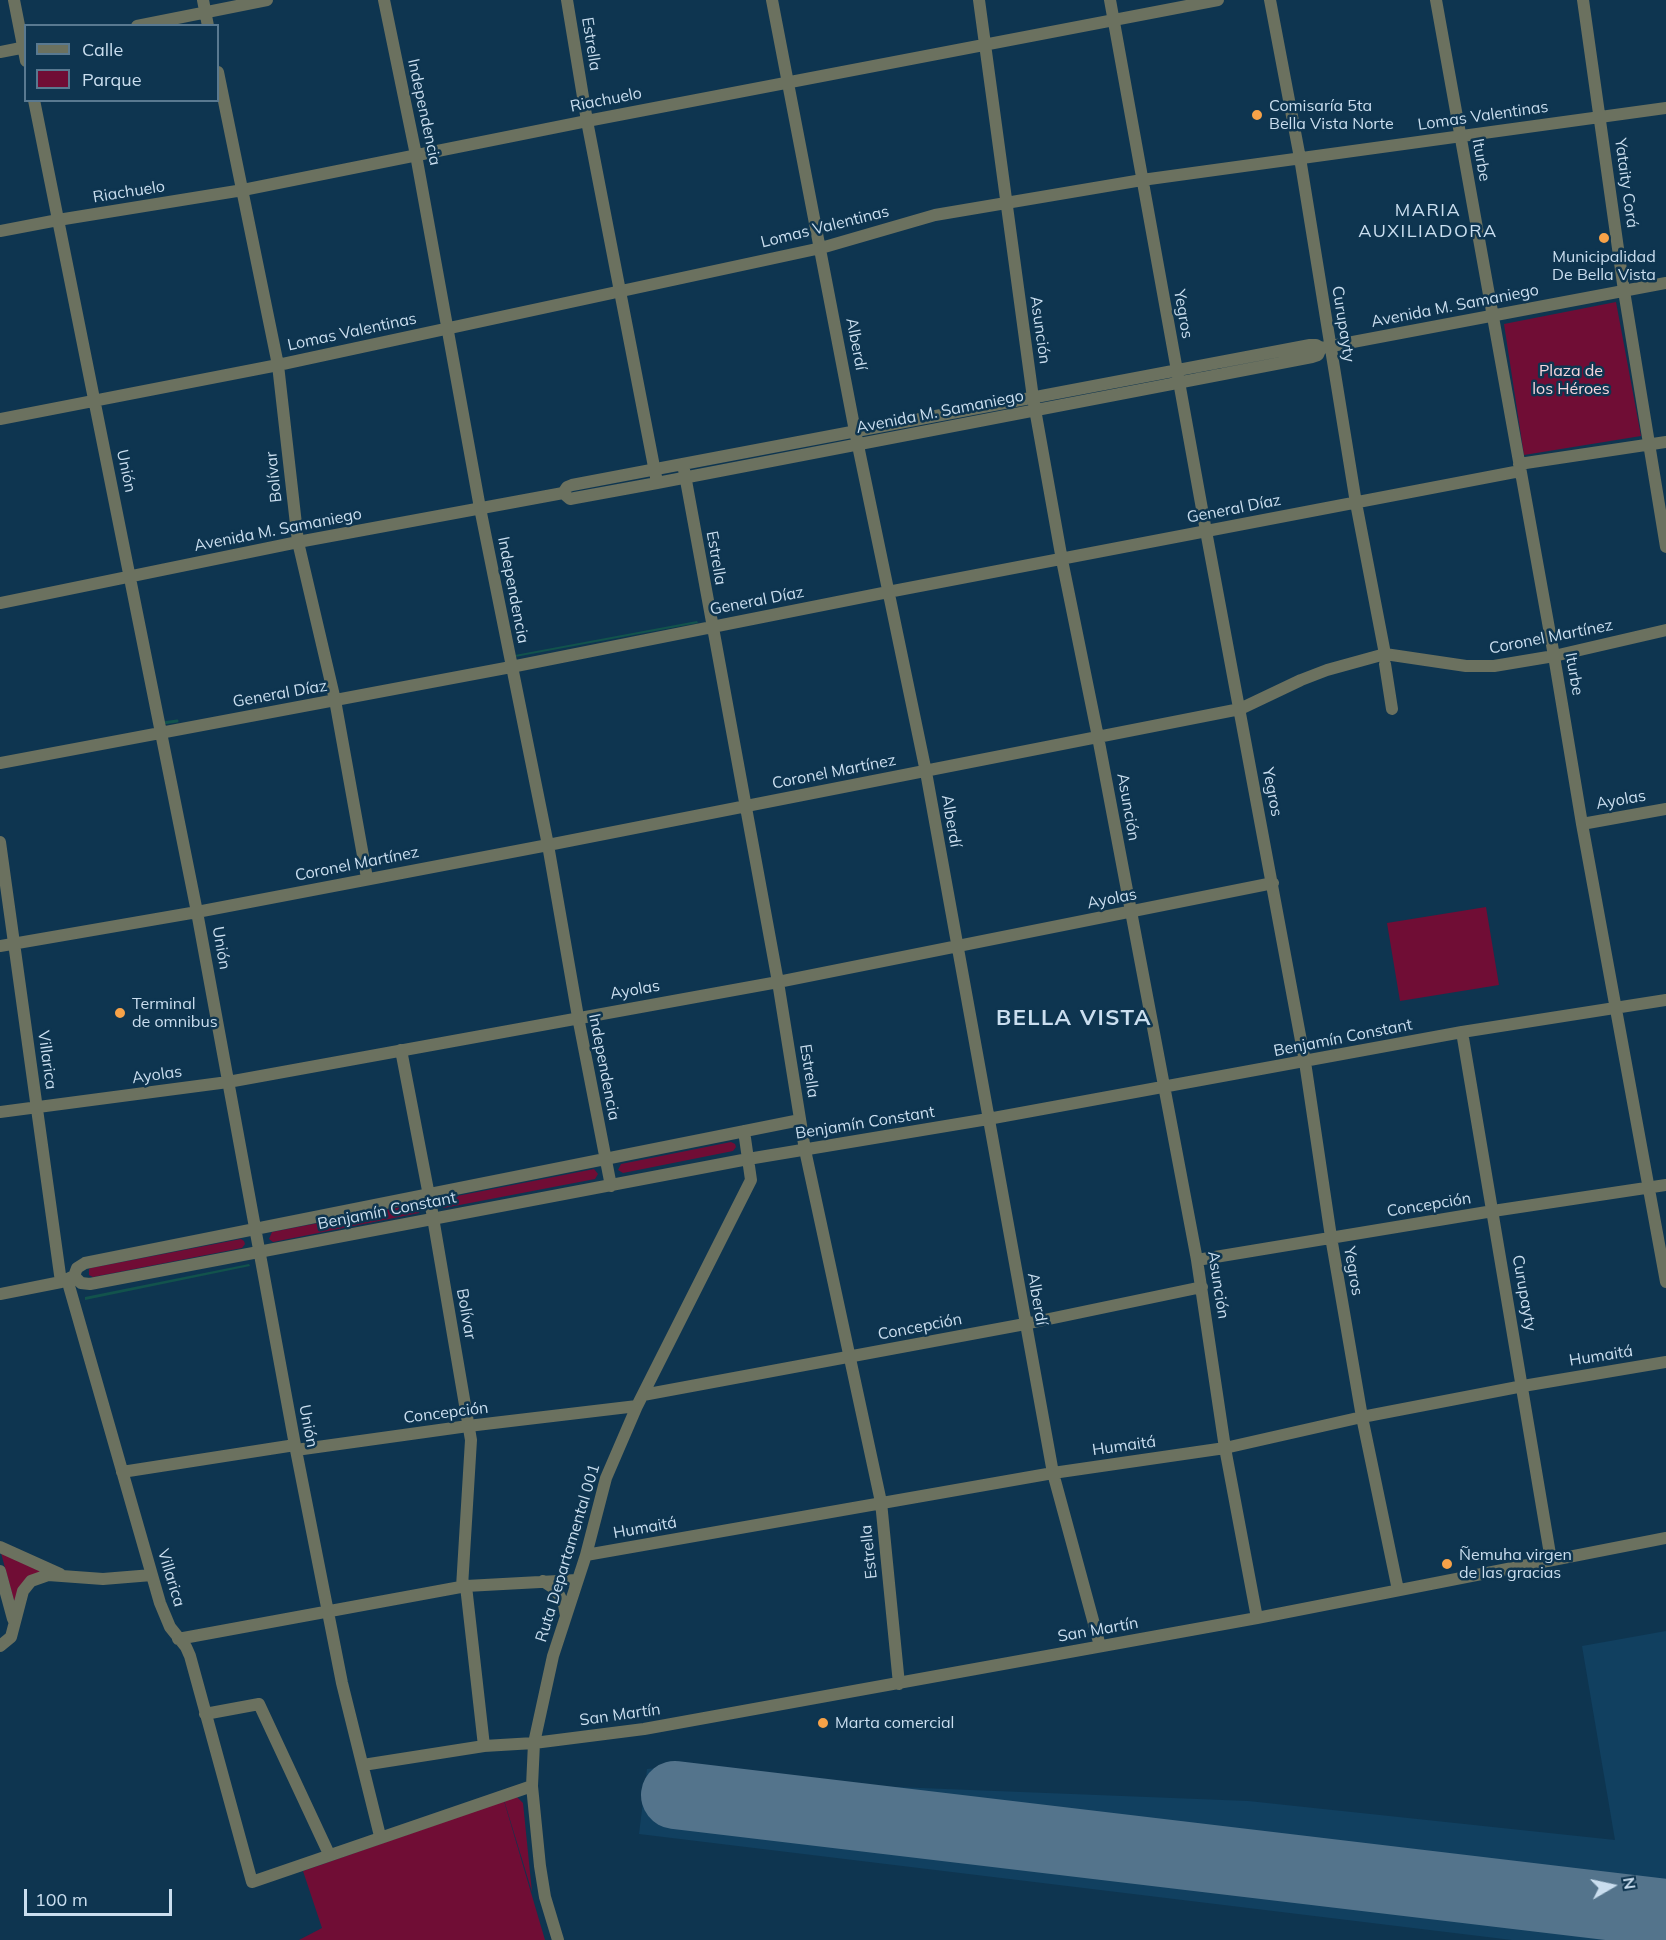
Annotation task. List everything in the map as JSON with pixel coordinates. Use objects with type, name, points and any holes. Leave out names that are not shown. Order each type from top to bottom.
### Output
[{"type":"street","points":[[0,52],[24,48],[14,0]]},
{"type":"street","points":[[144,24],[204,6],[267,0]]},
{"type":"street","name":"Independencia","points":[[384,0],[416,155],[480,508],[548,845],[578,1017],[611,1185]]},
{"type":"street","name":"Estrella","points":[[567,0],[587,121],[657,483]]},
{"type":"street","name":"Alberdí","points":[[772,0],[855,431],[926,772],[1053,1473],[1100,1646]]},
{"type":"street","name":"Asunción","points":[[979,0],[983,44],[1034,404],[1062,560],[1166,1087],[1202,1287],[1225,1448],[1257,1618]]},
{"type":"street","name":"Yegros","points":[[1110,0],[1305,1062],[1331,1238],[1362,1417],[1398,1590]]},
{"type":"street","name":"Riachuelo","points":[[0,231],[243,190],[587,121],[1218,0]]},
{"type":"street","name":"Curupayty","points":[[1270,0],[1300,158],[1325,347],[1385,659],[1392,709]]},
{"type":"street","name":"Iturbe","points":[[1436,0],[1582,824],[1666,1282]]},
{"type":"street","name":"Yataity Corá","points":[[1583,0],[1624,291],[1666,547]]},
{"type":"street","points":[[204,6],[208,24]]},
{"type":"street","name":"Bolívar","points":[[219,77],[278,365],[298,542],[333,694],[367,878]]},
{"type":"street","name":"Unión","points":[[34,102],[197,912],[342,1683],[380,1836]]},
{"type":"street","name":"Lomas Valentinas","points":[[0,419],[278,365],[620,292],[820,248],[935,215],[1142,180],[1666,108]]},
{"type":"street","name":"Avenida M. Samaniego","points":[[563,493],[570,499],[657,483],[858,444],[1034,404],[1178,376],[1312,357],[1318,355],[1325,347],[1666,283]]},
{"type":"street","name":"Avenida M. Samaniego","points":[[563,493],[567,486],[855,431],[1034,404]]},
{"type":"street","name":"General Díaz","points":[[0,763],[160,727],[711,622],[1062,560],[1356,503],[1519,467],[1666,442]]},
{"type":"street","name":"Estrella","points":[[684,464],[711,622],[747,806],[805,1150],[881,1502],[899,1684]]},
{"type":"street","name":"Avenida M. Samaniego","points":[[0,603],[298,542],[563,493]]},
{"type":"street","name":"Coronel Martínez","points":[[0,946],[197,912],[548,845],[1240,709],[1327,670],[1385,659],[1392,653],[1466,666],[1480,666],[1554,656],[1666,630]]},
{"type":"street","name":"Ayolas","points":[[1582,824],[1666,809]]},
{"type":"street","name":"Villarica","points":[[0,842],[37,1107],[67,1279],[152,1575],[170,1628],[186,1647],[190,1656],[252,1881],[329,1854]]},
{"type":"street","name":"Ayolas","points":[[0,1112],[228,1082],[778,982],[1273,884]]},
{"type":"street","name":"Benjamín Constant","points":[[0,1294],[67,1279],[90,1284],[261,1259],[433,1219],[748,1159],[988,1119],[1462,1032],[1666,1000]]},
{"type":"street","name":"Curupayty","points":[[1462,1032],[1551,1560]]},
{"type":"street","name":"Bolívar","points":[[401,1050],[471,1440],[464,1586],[484,1746]]},
{"type":"street","name":"Benjamín Constant","points":[[67,1279],[85,1263],[800,1120]]},
{"type":"street","name":"Ruta Departamental 001","points":[[558,1940],[540,1866],[532,1786],[534,1743],[554,1656],[606,1478],[640,1401],[751,1180],[744,1131]]},
{"type":"street","name":"Concepción","points":[[1197,1260],[1666,1185]]},
{"type":"street","name":"Concepción","points":[[122,1472],[640,1401],[1202,1287]]},
{"type":"street","name":"Humaitá","points":[[585,1555],[1053,1473],[1225,1448],[1362,1417],[1523,1386],[1666,1362]]},
{"type":"street","name":"San Martín","points":[[363,1765],[484,1746],[534,1743],[644,1729],[1257,1618],[1666,1538]]},
{"type":"street","points":[[0,1547],[66,1577]]},
{"type":"street","points":[[0,1571],[15,1624]]},
{"type":"street","points":[[0,1646],[11,1637],[18,1605],[27,1585],[32,1581],[48,1575],[103,1579],[152,1575]]},
{"type":"street","points":[[178,1639],[464,1586],[577,1580]]},
{"type":"street","points":[[543,1581],[559,1595],[566,1616]]},
{"type":"street","points":[[205,1714],[259,1704],[329,1854],[532,1786]]},
{"type":"shaded area","points":[[697,621],[698,623],[515,657],[515,655]]},
{"type":"shaded area","points":[[249,1264],[250,1266],[85,1300],[85,1297]]},
{"type":"shaded area","points":[[1666,1631],[1666,1940],[1512,1940],[639,1834],[647,1769],[684,1766],[845,1785],[1248,1801],[1615,1840],[1582,1646]]},
{"type":"green space","name":"Plaza de los Héroes","points":[[1616,302],[1641,436],[1524,455],[1504,324]]},
{"type":"green space","points":[[1486,907],[1499,985],[1400,1001],[1387,923]]},
{"type":"green space","points":[[731,1142],[736,1147],[733,1151],[623,1173],[618,1170],[621,1164]]},
{"type":"green space","points":[[594,1169],[598,1174],[595,1179],[444,1208],[440,1206],[442,1199]]},
{"type":"green space","points":[[417,1204],[421,1207],[419,1213],[273,1242],[269,1239],[272,1232]]},
{"type":"green space","points":[[241,1239],[245,1244],[242,1248],[93,1277],[89,1275],[91,1268]]},
{"type":"green space","points":[[1,1553],[48,1572],[14,1601]]},
{"type":"green space","points":[[517,1797],[523,1803],[532,1892],[504,1800]]},
{"type":"green space","points":[[504,1801],[545,1940],[299,1940],[322,1928],[303,1871]]},
{"type":"waterway","points":[[163,723],[177,721]]},
{"type":"runway","points":[[675,1795],[1666,1913]]},
{"type":"place","name":"Comisaría 5ta Bella Vista Norte","points":[[1257,115]]},
{"type":"place","name":"Municipalidad De Bella Vista","points":[[1604,238]]},
{"type":"place","name":"Terminal de omnibus","points":[[120,1013]]},
{"type":"place","name":"Ñemuha virgen de las gracias","points":[[1447,1564]]},
{"type":"place","name":"Marta comercial","points":[[823,1723]]},
{"type":"district","name":"MARIA AUXILIADORA","points":[[1428,221]]},
{"type":"district","name":"BELLA VISTA","points":[[1074,1018]]}]
